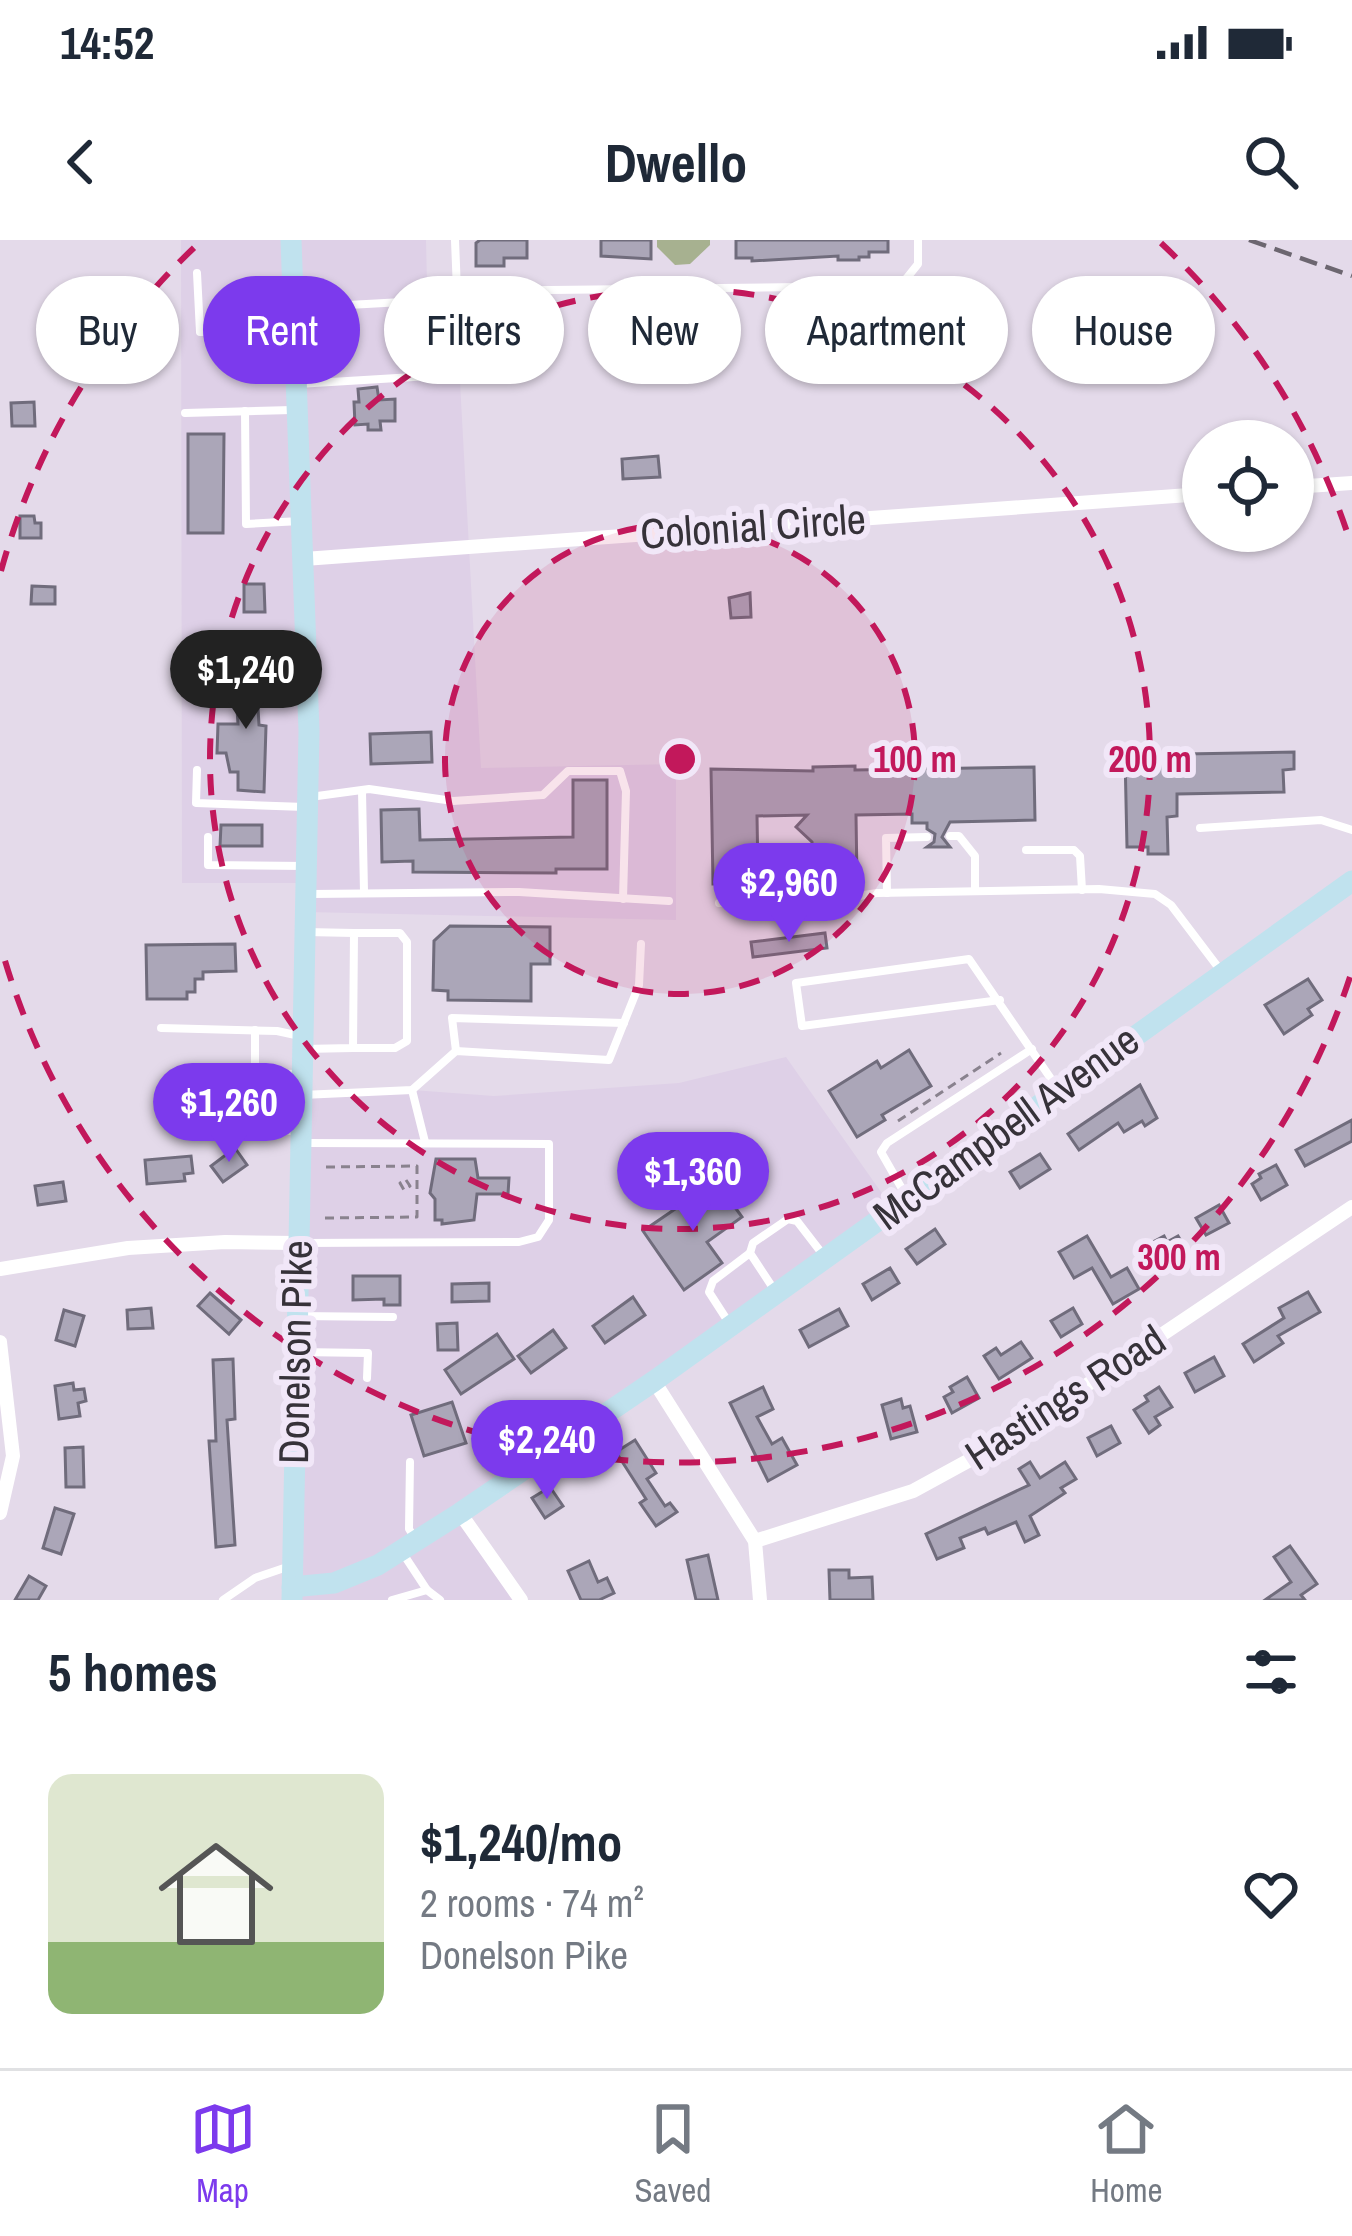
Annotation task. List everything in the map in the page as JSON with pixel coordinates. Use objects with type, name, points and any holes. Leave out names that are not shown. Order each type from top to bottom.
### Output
[{"type":"main road","name":"Donelson Pike","points":[[291,240],[292,276]]},
{"type":"main road","name":"Donelson Pike","points":[[292,1584],[309,802],[297,384]]},
{"type":"main road","name":"McCampbell Avenue","points":[[292,1584],[334,1583],[378,1565],[460,1513],[654,1381],[1352,881]]},
{"type":"street","points":[[1314,486],[1352,483]]},
{"type":"street","name":"Colonial Circle","points":[[304,559],[1182,496]]},
{"type":"street","name":"Hastings Road","points":[[755,1541],[913,1491],[999,1444],[1352,1207]]},
{"type":"street","points":[[0,1269],[128,1248],[296,1243]]},
{"type":"street","points":[[0,1342],[13,1456],[0,1513]]},
{"type":"street","points":[[654,1381],[755,1541],[760,1600]]},
{"type":"street","points":[[460,1513],[521,1600]]},
{"type":"lane","points":[[455,240],[456,276]]},
{"type":"lane","points":[[564,290],[888,286],[906,279],[919,264],[918,240]]},
{"type":"lane","points":[[197,273],[203,332]]},
{"type":"lane","points":[[185,413],[298,410]]},
{"type":"lane","points":[[245,412],[246,524],[302,520]]},
{"type":"lane","points":[[189,644],[306,641]]},
{"type":"lane","points":[[197,770],[196,803],[309,802],[384,789],[453,801],[543,796],[568,771],[620,771],[626,791],[623,898]]},
{"type":"lane","points":[[362,790],[364,892]]},
{"type":"lane","points":[[1200,828],[1321,820],[1352,830]]},
{"type":"lane","points":[[950,836],[958,836],[975,856],[975,891]]},
{"type":"lane","points":[[208,837],[208,865],[307,866]]},
{"type":"lane","points":[[887,893],[886,838],[927,837]]},
{"type":"lane","points":[[1026,850],[1073,850],[1080,856],[1082,890]]},
{"type":"lane","points":[[719,903],[738,899],[826,904],[841,897],[975,891],[1155,894],[1171,905],[1222,972]]},
{"type":"lane","points":[[307,895],[518,892],[669,901]]},
{"type":"lane","points":[[161,1028],[255,1030],[353,1048],[395,1048],[407,1041],[407,942],[400,933],[305,932]]},
{"type":"lane","points":[[353,1048],[354,932]]},
{"type":"lane","points":[[255,1073],[301,1084],[412,1090],[455,1051],[609,1060],[639,985],[640,944]]},
{"type":"lane","points":[[1000,1000],[802,1026],[796,983],[969,959],[1000,1000],[1058,1090]]},
{"type":"lane","points":[[455,1051],[452,1018],[624,1023]]},
{"type":"lane","points":[[255,1030],[255,1126],[299,1137],[549,1144],[547,1229],[538,1238],[495,1244],[296,1243]]},
{"type":"lane","points":[[908,1198],[882,1160],[880,1152],[886,1143],[1032,1049]]},
{"type":"lane","points":[[412,1090],[425,1142]]},
{"type":"lane","points":[[731,1325],[709,1292],[713,1281],[750,1253],[754,1243],[788,1219],[797,1221],[825,1257]]},
{"type":"lane","points":[[750,1253],[776,1292]]},
{"type":"lane","points":[[295,1316],[393,1317]]},
{"type":"lane","points":[[295,1352],[368,1353],[368,1378]]},
{"type":"lane","points":[[410,1462],[409,1546],[428,1590],[440,1600]]},
{"type":"lane","points":[[223,1600],[255,1578],[292,1584]]},
{"type":"lane","points":[[392,1600],[428,1590]]},
{"type":"path","points":[[325,1218],[417,1217],[417,1166],[326,1167]]},
{"type":"shaded area","points":[[181,240],[426,240],[427,276],[384,276],[384,384],[460,384],[481,768],[676,764],[676,920],[306,912],[306,883],[182,883]]},
{"type":"shaded area","points":[[786,1057],[893,1209],[460,1512],[521,1600],[292,1600],[300,1095],[412,1090],[494,1096],[679,1083]]},
{"type":"green space","points":[[657,240],[710,240],[710,245],[690,264],[675,265],[657,247]]},
{"type":"building","points":[[480,240],[527,240],[527,258],[504,258],[504,266],[476,266]]},
{"type":"building","points":[[601,240],[651,240],[651,259],[601,256]]},
{"type":"building","points":[[736,240],[888,240],[888,252],[869,252],[869,257],[859,260],[838,260],[838,256],[752,261],[736,258]]},
{"type":"building","points":[[377,387],[379,400],[395,399],[395,421],[380,421],[381,430],[368,430],[368,424],[355,425],[354,402],[359,402],[358,389]]},
{"type":"building","points":[[34,402],[35,426],[12,426],[11,403]]},
{"type":"building","points":[[188,434],[224,434],[223,533],[188,533]]},
{"type":"building","points":[[658,456],[660,477],[623,479],[622,459]]},
{"type":"building","points":[[20,516],[34,516],[35,523],[41,523],[41,538],[20,538]]},
{"type":"building","points":[[244,584],[264,584],[265,612],[244,612]]},
{"type":"building","points":[[32,586],[55,587],[55,604],[31,604]]},
{"type":"building","points":[[750,593],[751,617],[731,618],[729,598]]},
{"type":"building","points":[[256,663],[262,691],[257,691],[259,725],[266,726],[264,792],[238,790],[238,772],[230,772],[226,753],[217,753],[218,724],[238,724],[234,664]]},
{"type":"building","points":[[431,732],[432,762],[371,764],[370,734]]},
{"type":"building","points":[[1294,752],[1294,769],[1283,770],[1284,792],[1177,794],[1177,816],[1167,817],[1168,854],[1127,847],[1125,755]]},
{"type":"building","points":[[855,766],[855,770],[1034,767],[1035,820],[950,822],[942,837],[950,847],[927,847],[935,834],[927,823],[912,823],[912,814],[856,815],[857,880],[829,881],[829,872],[813,873],[812,842],[796,827],[807,815],[757,816],[758,874],[743,874],[743,883],[713,884],[711,769],[813,771],[813,767]]},
{"type":"building","points":[[573,780],[607,780],[607,869],[413,872],[413,861],[382,862],[381,810],[419,809],[420,840],[573,837]]},
{"type":"building","points":[[221,825],[262,825],[262,846],[220,846]]},
{"type":"building","points":[[450,926],[550,927],[550,964],[531,964],[531,1001],[448,1000],[448,991],[433,990],[434,941]]},
{"type":"building","points":[[825,933],[827,948],[753,957],[751,942]]},
{"type":"building","points":[[235,944],[236,971],[203,972],[187,999],[147,999],[146,945]]},
{"type":"building","points":[[1308,979],[1322,1000],[1308,1009],[1312,1015],[1284,1034],[1265,1005]]},
{"type":"building","points":[[909,1050],[931,1086],[882,1115],[885,1120],[857,1137],[829,1091],[877,1061],[881,1068]]},
{"type":"building","points":[[1140,1085],[1157,1118],[1124,1132],[1118,1123],[1079,1150],[1068,1134]]},
{"type":"building","points":[[1352,1120],[1352,1141],[1305,1166],[1296,1150]]},
{"type":"building","points":[[235,1148],[247,1165],[223,1182],[211,1166]]},
{"type":"building","points":[[1040,1154],[1050,1169],[1020,1188],[1010,1172]]},
{"type":"building","points":[[191,1156],[193,1173],[184,1174],[185,1181],[147,1184],[145,1160]]},
{"type":"building","points":[[436,1159],[475,1159],[478,1178],[509,1178],[508,1194],[477,1194],[474,1220],[442,1224],[435,1220],[435,1199],[430,1193]]},
{"type":"building","points":[[1276,1165],[1287,1185],[1261,1200],[1252,1184]]},
{"type":"building","points":[[716,1181],[742,1217],[707,1242],[722,1263],[684,1290],[643,1231]]},
{"type":"building","points":[[63,1182],[66,1201],[38,1205],[35,1186]]},
{"type":"building","points":[[1219,1205],[1229,1223],[1206,1235],[1196,1218]]},
{"type":"building","points":[[935,1229],[945,1244],[917,1264],[906,1249]]},
{"type":"building","points":[[1087,1236],[1111,1277],[1127,1268],[1139,1289],[1113,1304],[1092,1268],[1074,1278],[1059,1252]]},
{"type":"building","points":[[1164,1236],[1167,1242],[1178,1236],[1189,1254],[1163,1269],[1149,1244]]},
{"type":"building","points":[[890,1268],[899,1283],[872,1300],[863,1284]]},
{"type":"building","points":[[353,1276],[400,1276],[400,1305],[384,1305],[384,1299],[353,1300]]},
{"type":"building","points":[[489,1283],[489,1301],[452,1302],[452,1284]]},
{"type":"building","points":[[1308,1292],[1320,1312],[1278,1336],[1283,1343],[1254,1362],[1243,1344],[1284,1318],[1279,1308]]},
{"type":"building","points":[[210,1293],[241,1320],[229,1334],[198,1306]]},
{"type":"building","points":[[633,1297],[645,1315],[605,1343],[593,1326]]},
{"type":"building","points":[[151,1308],[153,1328],[128,1329],[127,1310]]},
{"type":"building","points":[[1073,1308],[1082,1324],[1061,1337],[1051,1321]]},
{"type":"building","points":[[839,1309],[848,1326],[809,1347],[800,1330]]},
{"type":"building","points":[[64,1310],[84,1316],[75,1346],[56,1340]]},
{"type":"building","points":[[457,1323],[458,1350],[438,1350],[437,1324]]},
{"type":"building","points":[[553,1330],[566,1348],[531,1373],[518,1356]]},
{"type":"building","points":[[497,1334],[514,1359],[461,1394],[445,1370]]},
{"type":"building","points":[[1021,1342],[1032,1358],[999,1379],[984,1356],[996,1348],[1001,1355]]},
{"type":"building","points":[[1214,1357],[1224,1376],[1195,1392],[1185,1373]]},
{"type":"building","points":[[233,1359],[235,1419],[227,1420],[235,1545],[216,1547],[209,1441],[216,1441],[213,1360]]},
{"type":"building","points":[[967,1377],[979,1398],[952,1413],[944,1397],[953,1392],[950,1387]]},
{"type":"building","points":[[73,1383],[74,1390],[84,1389],[86,1401],[78,1403],[80,1416],[59,1419],[55,1386]]},
{"type":"building","points":[[763,1387],[773,1409],[757,1417],[772,1444],[782,1438],[797,1465],[768,1481],[730,1403]]},
{"type":"building","points":[[1159,1387],[1172,1407],[1155,1417],[1160,1425],[1149,1433],[1134,1410]]},
{"type":"building","points":[[901,1399],[903,1408],[910,1406],[917,1432],[891,1439],[882,1405]]},
{"type":"building","points":[[452,1402],[466,1443],[424,1456],[411,1415]]},
{"type":"building","points":[[1111,1426],[1120,1443],[1097,1456],[1088,1438]]},
{"type":"building","points":[[635,1440],[656,1473],[647,1479],[665,1506],[670,1503],[677,1512],[656,1526],[640,1503],[646,1499],[616,1452]]},
{"type":"building","points":[[83,1447],[84,1487],[66,1487],[65,1448]]},
{"type":"building","points":[[1030,1462],[1040,1478],[1065,1462],[1076,1479],[1061,1488],[1065,1493],[1030,1516],[1039,1535],[1025,1542],[1016,1522],[988,1534],[985,1528],[960,1538],[964,1548],[937,1559],[926,1534],[1029,1485],[1019,1469]]},
{"type":"building","points":[[550,1487],[563,1506],[545,1518],[532,1498]]},
{"type":"building","points":[[55,1508],[74,1514],[61,1554],[43,1548]]},
{"type":"building","points":[[1290,1546],[1317,1584],[1301,1595],[1305,1600],[1265,1600],[1291,1582],[1274,1557]]},
{"type":"building","points":[[708,1555],[718,1600],[696,1600],[687,1560]]},
{"type":"building","points":[[589,1561],[598,1582],[607,1578],[614,1593],[599,1600],[581,1600],[568,1571]]},
{"type":"building","points":[[829,1570],[849,1570],[849,1578],[872,1577],[873,1600],[830,1600]]},
{"type":"building","points":[[29,1576],[46,1586],[38,1600],[15,1600]]},
{"type":"railway","points":[[1249,240],[1352,276]]}]
